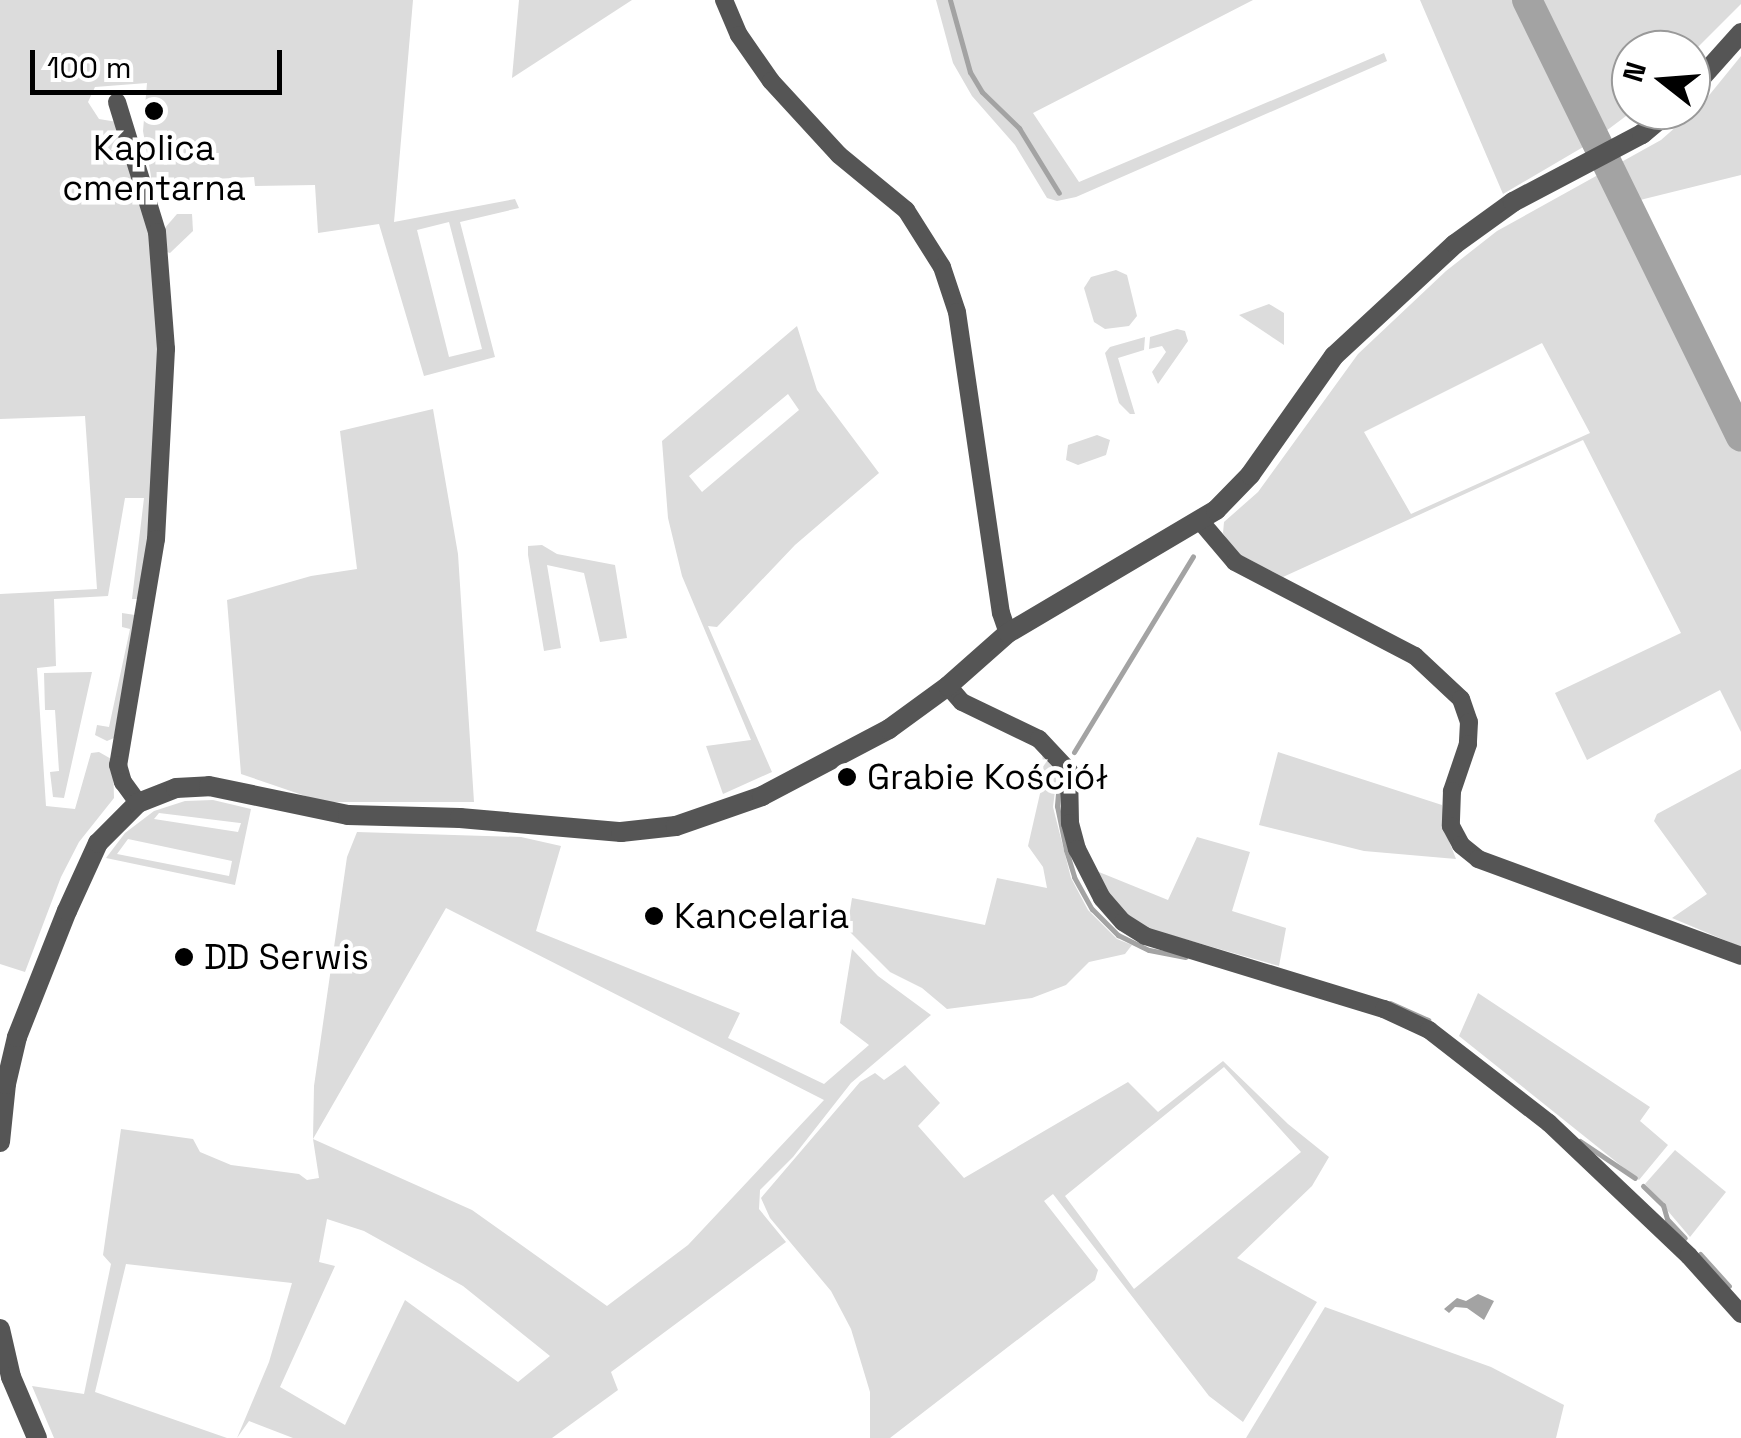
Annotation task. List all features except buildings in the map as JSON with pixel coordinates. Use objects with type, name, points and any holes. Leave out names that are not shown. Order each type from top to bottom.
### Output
[{"type":"street","points":[[724,0],[739,35],[771,81],[829,146],[906,210],[942,266],[957,312],[1001,612],[1008,634]]},
{"type":"street","points":[[1711,67],[1741,33]]},
{"type":"street","points":[[117,102],[156,232],[166,349],[156,539],[118,765],[122,782],[138,803]]},
{"type":"street","points":[[0,1142],[3,1098],[18,1038],[67,911],[98,842],[138,803],[176,788],[209,786],[348,815],[482,819],[586,830],[657,830],[696,821],[762,796],[871,740],[948,686],[1008,634],[1201,522],[1250,475],[1334,356],[1456,244],[1499,212],[1644,130]]},
{"type":"street","points":[[1201,522],[1235,562],[1415,656],[1460,699],[1469,722],[1468,744],[1452,791],[1451,826],[1461,845],[1478,859],[1741,956]]},
{"type":"street","points":[[948,686],[962,702],[1039,739],[1069,771],[1070,822],[1078,849],[1102,898],[1123,922],[1145,936],[1384,1009],[1429,1030],[1575,1148],[1710,1276],[1741,1314]]},
{"type":"street","points":[[0,1329],[12,1377],[37,1438]]},
{"type":"shaded area","points":[[0,0],[413,0],[394,222],[515,199],[519,208],[460,222],[495,357],[424,376],[379,224],[318,233],[315,185],[255,186],[254,177],[152,182],[143,131],[147,83],[95,87],[88,102],[99,119],[117,122],[144,203],[155,274],[155,466],[142,599],[132,599],[144,498],[125,498],[108,596],[54,599],[56,666],[37,668],[46,806],[75,809],[91,753],[99,752],[113,760],[114,798],[79,842],[61,877],[25,972],[0,964],[0,594],[97,589],[85,416],[0,419]],"holes":[[[449,222],[482,349],[449,357],[417,230]]]},
{"type":"shaded area","points":[[519,0],[632,0],[512,78]]},
{"type":"shaded area","points":[[936,0],[1253,0],[1033,113],[1079,182],[1384,53],[1387,61],[1076,197],[1057,201],[1047,198],[1015,145],[972,96],[953,63]]},
{"type":"shaded area","points":[[1420,0],[1741,0],[1711,34],[1711,30],[1611,30],[1611,127],[1503,194]]},
{"type":"shaded area","points":[[1741,56],[1741,175],[1636,201],[1741,418],[1741,732],[1720,690],[1587,760],[1555,693],[1681,633],[1583,440],[1283,577],[1235,552],[1223,533],[1224,522],[1258,492],[1358,354],[1446,271],[1497,231],[1672,130],[1711,130],[1711,93]],"holes":[[[1542,343],[1590,433],[1411,514],[1364,432]]]},
{"type":"shaded area","points":[[177,214],[192,214],[193,231],[170,253],[164,251],[164,229]]},
{"type":"shaded area","points":[[1116,270],[1127,275],[1137,316],[1129,326],[1105,329],[1094,322],[1084,288],[1091,277]]},
{"type":"shaded area","points":[[1269,304],[1284,313],[1284,345],[1239,315]]},
{"type":"shaded area","points":[[797,326],[817,390],[879,473],[795,545],[717,627],[708,626],[772,772],[723,794],[706,746],[751,740],[682,576],[668,518],[662,441]],"holes":[[[788,394],[799,410],[702,492],[689,476]]]},
{"type":"shaded area","points":[[1177,329],[1185,331],[1188,341],[1158,384],[1152,372],[1166,352],[1162,346],[1149,349],[1150,337]]},
{"type":"shaded area","points":[[1145,337],[1144,350],[1118,358],[1135,414],[1130,414],[1119,403],[1105,353],[1110,347]]},
{"type":"shaded area","points":[[433,409],[458,554],[474,802],[323,802],[241,774],[227,600],[311,576],[357,569],[340,431]]},
{"type":"shaded area","points":[[1097,435],[1110,440],[1106,455],[1078,465],[1066,460],[1068,445]]},
{"type":"shaded area","points":[[542,545],[557,554],[615,565],[627,638],[600,642],[584,573],[547,565],[561,648],[544,651],[528,555],[528,546]]},
{"type":"shaded area","points":[[122,613],[135,615],[114,738],[107,741],[95,735],[97,725],[109,727],[130,629],[122,627]]},
{"type":"shaded area","points":[[92,672],[64,798],[53,797],[50,772],[59,771],[55,710],[45,710],[44,673]]},
{"type":"shaded area","points":[[1042,752],[1057,775],[1053,807],[1071,878],[1088,910],[1117,939],[1132,945],[1125,954],[1089,962],[1066,985],[1032,998],[947,1009],[922,988],[890,972],[847,929],[852,898],[985,925],[997,878],[1047,888],[1043,867],[1028,846],[1044,776]]},
{"type":"shaded area","points":[[1278,752],[1442,805],[1444,828],[1456,859],[1364,851],[1259,825]]},
{"type":"shaded area","points":[[1741,769],[1741,947],[1672,918],[1707,894],[1654,821],[1657,814]]},
{"type":"shaded area","points":[[213,800],[251,809],[235,885],[106,858],[125,833],[154,811],[185,801]],"holes":[[[159,813],[240,823],[241,823],[238,832],[154,819]],[[128,839],[232,861],[229,876],[117,854]]]},
{"type":"shaded area","points":[[357,832],[521,837],[561,846],[536,931],[740,1013],[728,1038],[824,1084],[869,1045],[840,1023],[852,949],[878,976],[931,1015],[851,1083],[793,1157],[760,1190],[759,1209],[786,1242],[611,1372],[618,1390],[552,1438],[293,1438],[249,1421],[237,1438],[269,1362],[292,1283],[126,1264],[95,1392],[227,1438],[54,1438],[32,1386],[84,1394],[111,1264],[103,1255],[121,1129],[193,1139],[200,1152],[231,1165],[299,1174],[307,1180],[319,1178],[313,1139],[314,1086],[347,857]],"holes":[[[446,908],[824,1100],[688,1245],[607,1306],[472,1210],[313,1139]],[[327,1219],[364,1231],[463,1286],[550,1356],[518,1382],[405,1300],[345,1425],[280,1387],[335,1266],[319,1262]]]},
{"type":"shaded area","points":[[1197,837],[1250,852],[1232,911],[1286,928],[1279,966],[1142,927],[1118,907],[1094,870],[1168,900]]},
{"type":"shaded area","points":[[1478,993],[1650,1107],[1640,1121],[1668,1145],[1639,1180],[1459,1036]]},
{"type":"shaded area","points":[[1223,1061],[1288,1124],[1329,1157],[1312,1186],[1237,1258],[1317,1302],[1243,1422],[1209,1396],[1053,1194],[1044,1201],[1098,1270],[1095,1280],[890,1438],[870,1438],[870,1392],[851,1329],[831,1291],[770,1218],[761,1198],[860,1082],[875,1073],[884,1080],[905,1065],[940,1103],[918,1126],[964,1178],[1128,1082],[1158,1112]],"holes":[[[1224,1067],[1301,1152],[1134,1289],[1065,1196]]]},
{"type":"shaded area","points":[[1675,1150],[1726,1192],[1690,1237],[1645,1184]]},
{"type":"shaded area","points":[[1478,1294],[1494,1301],[1484,1320],[1467,1308],[1455,1307],[1449,1313],[1444,1309],[1457,1298],[1466,1301]]},
{"type":"shaded area","points":[[1325,1307],[1491,1367],[1564,1405],[1556,1438],[1246,1438]]},
{"type":"waterway","points":[[950,0],[970,72],[982,92],[1019,128],[1059,193]]},
{"type":"waterway","points":[[1527,0],[1741,436]]},
{"type":"waterway","points":[[1074,752],[1193,556]]},
{"type":"waterway","points":[[1059,782],[1057,806],[1066,850],[1074,877],[1092,909],[1118,935],[1149,950],[1185,957]]},
{"type":"waterway","points":[[1390,1003],[1428,1020]]},
{"type":"waterway","points":[[1580,1141],[1635,1178]]},
{"type":"waterway","points":[[1643,1186],[1663,1205],[1667,1219],[1685,1238]]},
{"type":"waterway","points":[[1700,1254],[1729,1286]]},
{"type":"place","name":"Kaplica cmentarna","points":[[154,111]]},
{"type":"place","name":"Grabie Kościół","points":[[847,777]]},
{"type":"place","name":"Kancelaria","points":[[654,916]]},
{"type":"place","name":"DD Serwis","points":[[184,957]]}]
